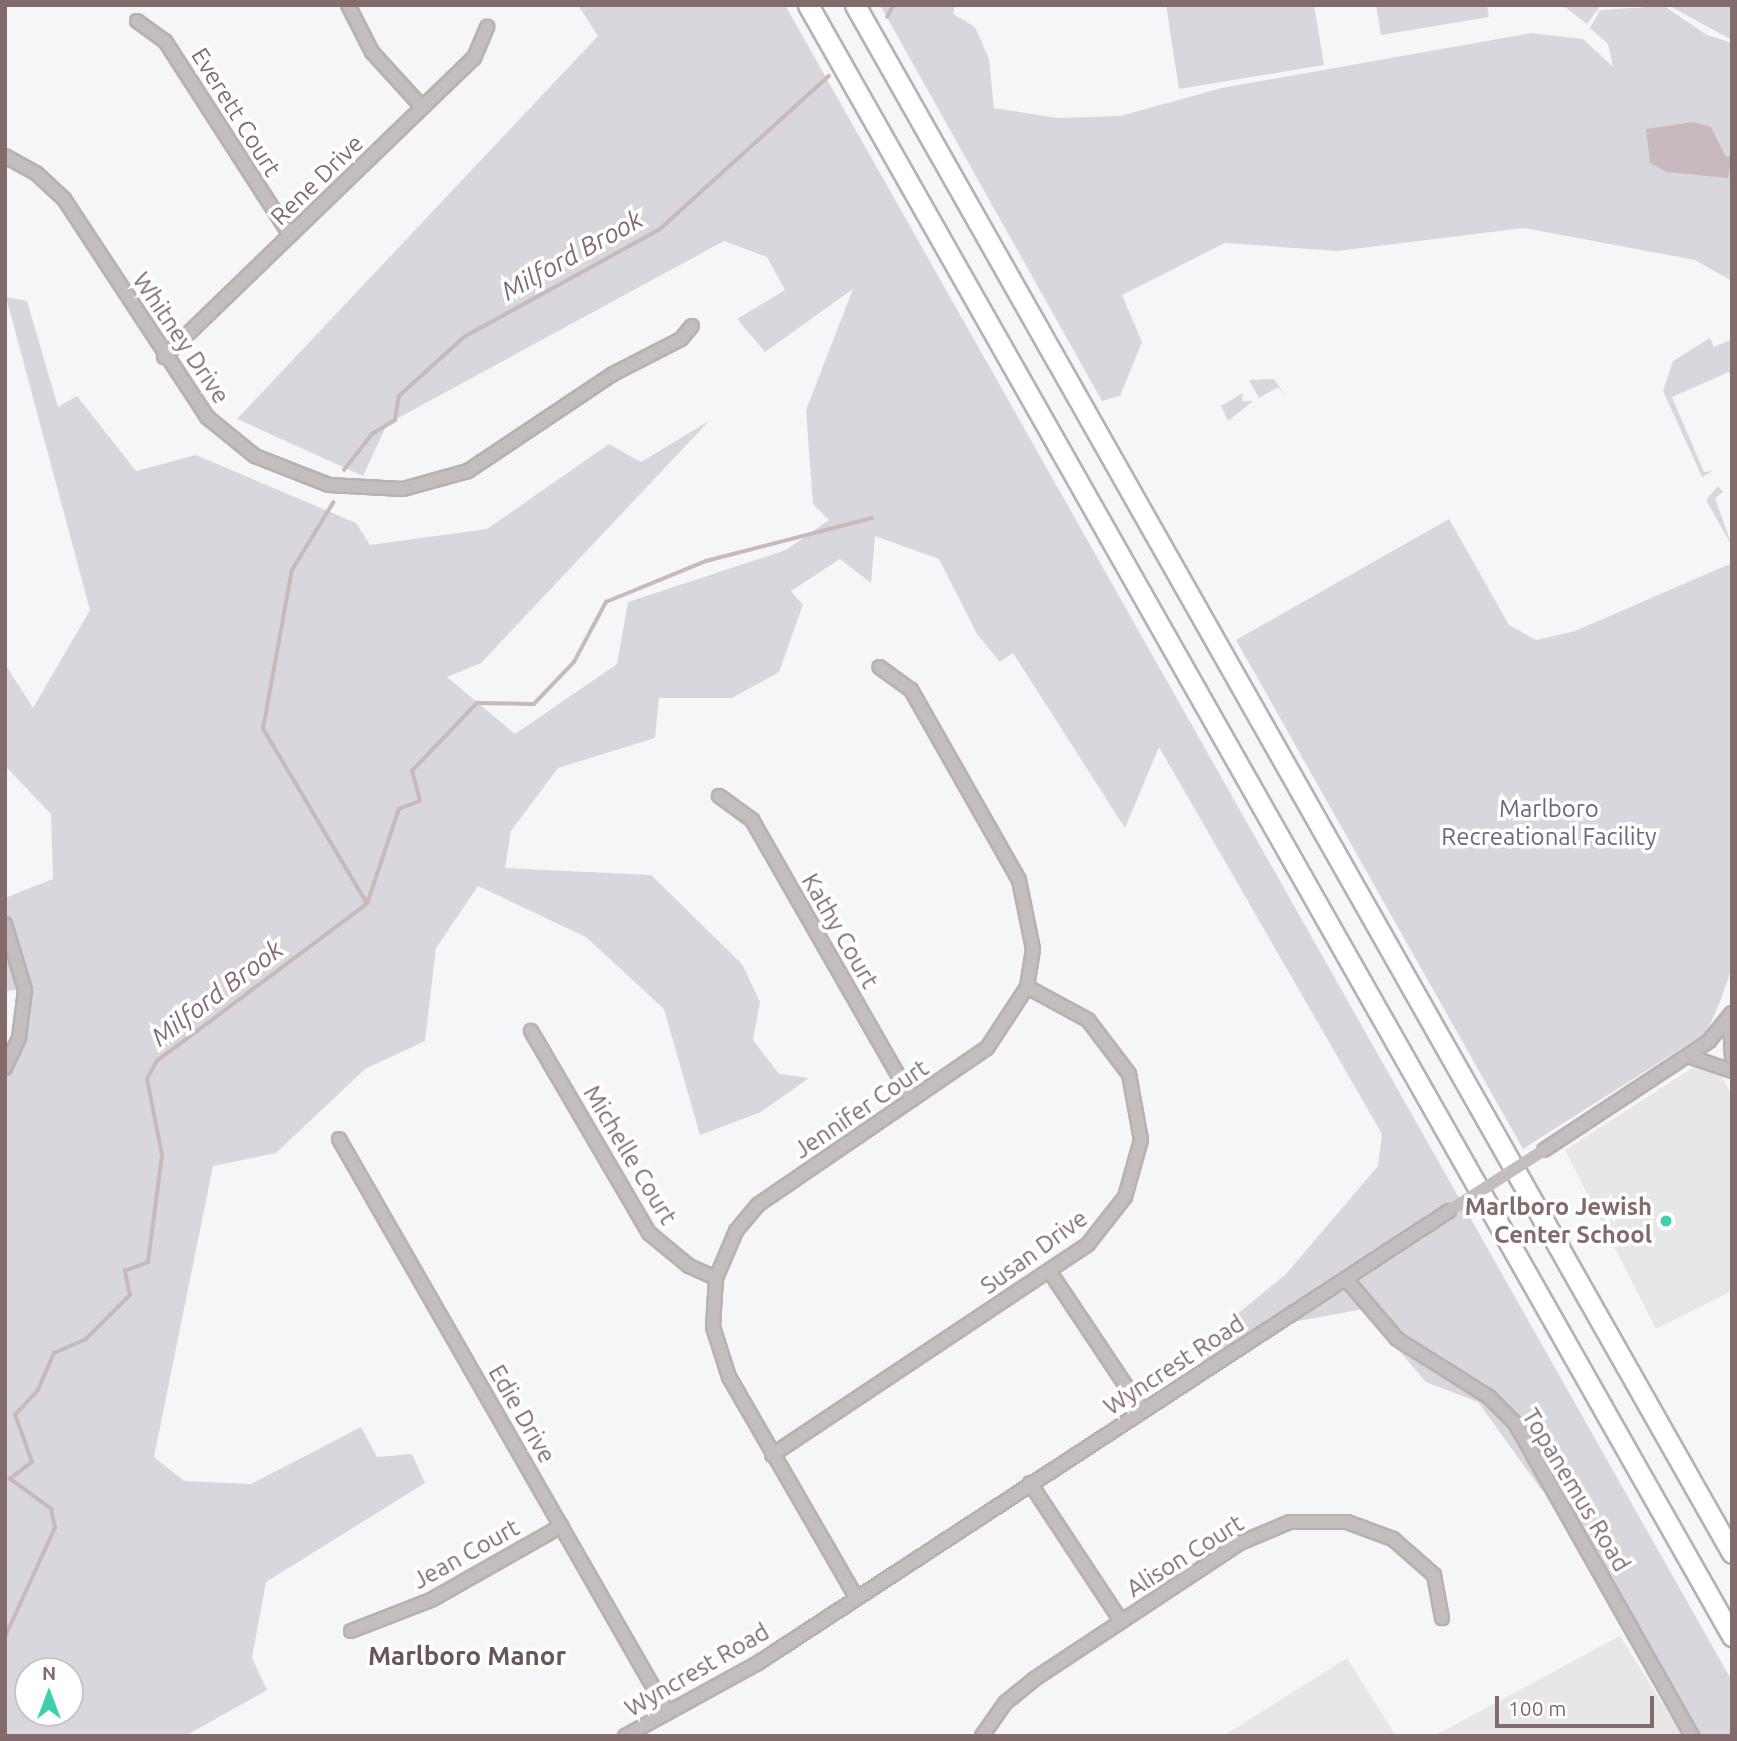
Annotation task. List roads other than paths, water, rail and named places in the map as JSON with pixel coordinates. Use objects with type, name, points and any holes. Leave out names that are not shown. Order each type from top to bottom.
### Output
[{"type":"highway","points":[[808,5],[1732,1636]]},
{"type":"highway","points":[[855,5],[1732,1553]]},
{"type":"street","points":[[348,5],[372,52],[422,107]]},
{"type":"street","name":"Everett Court","points":[[137,21],[165,41],[290,235]]},
{"type":"street","name":"Rene Drive","points":[[164,357],[474,58],[487,27]]},
{"type":"street","name":"Whitney Drive","points":[[5,156],[36,173],[64,199],[164,357],[207,417],[255,456],[329,485],[392,489],[446,480],[494,458],[692,326]]},
{"type":"street","name":"Jennifer Court","points":[[856,1598],[772,1455],[722,1361],[713,1327],[716,1278],[736,1231],[759,1204],[986,1048],[1027,987],[1032,930],[1020,880],[911,690],[879,667]]},
{"type":"street","name":"Kathy Court","points":[[719,796],[752,820],[912,1099]]},
{"type":"street","points":[[5,924],[22,966],[25,1006],[5,1068]]},
{"type":"street","name":"Susan Drive","points":[[772,1455],[1050,1272],[1088,1244],[1119,1208],[1138,1163],[1140,1116],[1129,1074],[1106,1037],[1076,1011],[1027,987]]},
{"type":"street","points":[[1731,1017],[1732,1057]]},
{"type":"street","name":"Wyncrest Road","points":[[625,1736],[758,1663],[1688,1056],[1731,1017]]},
{"type":"street","name":"Michelle Court","points":[[531,1031],[649,1233],[680,1260],[716,1278]]},
{"type":"street","points":[[1688,1056],[1732,1071]]},
{"type":"street","name":"Edie Drive","points":[[340,1139],[667,1711]]},
{"type":"street","points":[[1050,1272],[1142,1410]]},
{"type":"street","name":"Topanemus Road","points":[[1346,1279],[1397,1339],[1489,1398],[1515,1423],[1692,1736]]},
{"type":"street","points":[[1030,1483],[1121,1621]]},
{"type":"street","name":"Alison Court","points":[[982,1736],[1015,1693],[1257,1534],[1324,1519],[1373,1530],[1412,1553],[1440,1586],[1442,1618]]},
{"type":"street","name":"Jean Court","points":[[351,1631],[431,1600],[561,1526]]},
{"type":"waterway","name":"Milford Brook","points":[[887,17],[894,5]]},
{"type":"waterway","name":"Milford Brook","points":[[344,470],[372,434],[395,420],[399,396],[464,337],[659,230],[829,76]]},
{"type":"waterway","name":"Milford Brook","points":[[5,1637],[55,1528],[51,1509],[10,1479],[32,1462],[15,1415],[38,1390],[54,1353],[85,1340],[130,1295],[125,1271],[148,1262],[162,1155],[147,1079],[157,1061],[367,904],[263,729],[292,570],[333,503]]},
{"type":"waterway","points":[[367,904],[399,809],[420,801],[412,771],[477,703],[534,704],[574,662],[606,602],[706,561],[872,518]]},
{"type":"place","name":"Marlboro Jewish Center School","points":[[1666,1221]]},
{"type":"district","name":"Marlboro Manor","points":[[467,1656]]},
{"type":"park label","name":"Marlboro Recreational Facility","points":[[1549,823]]}]
